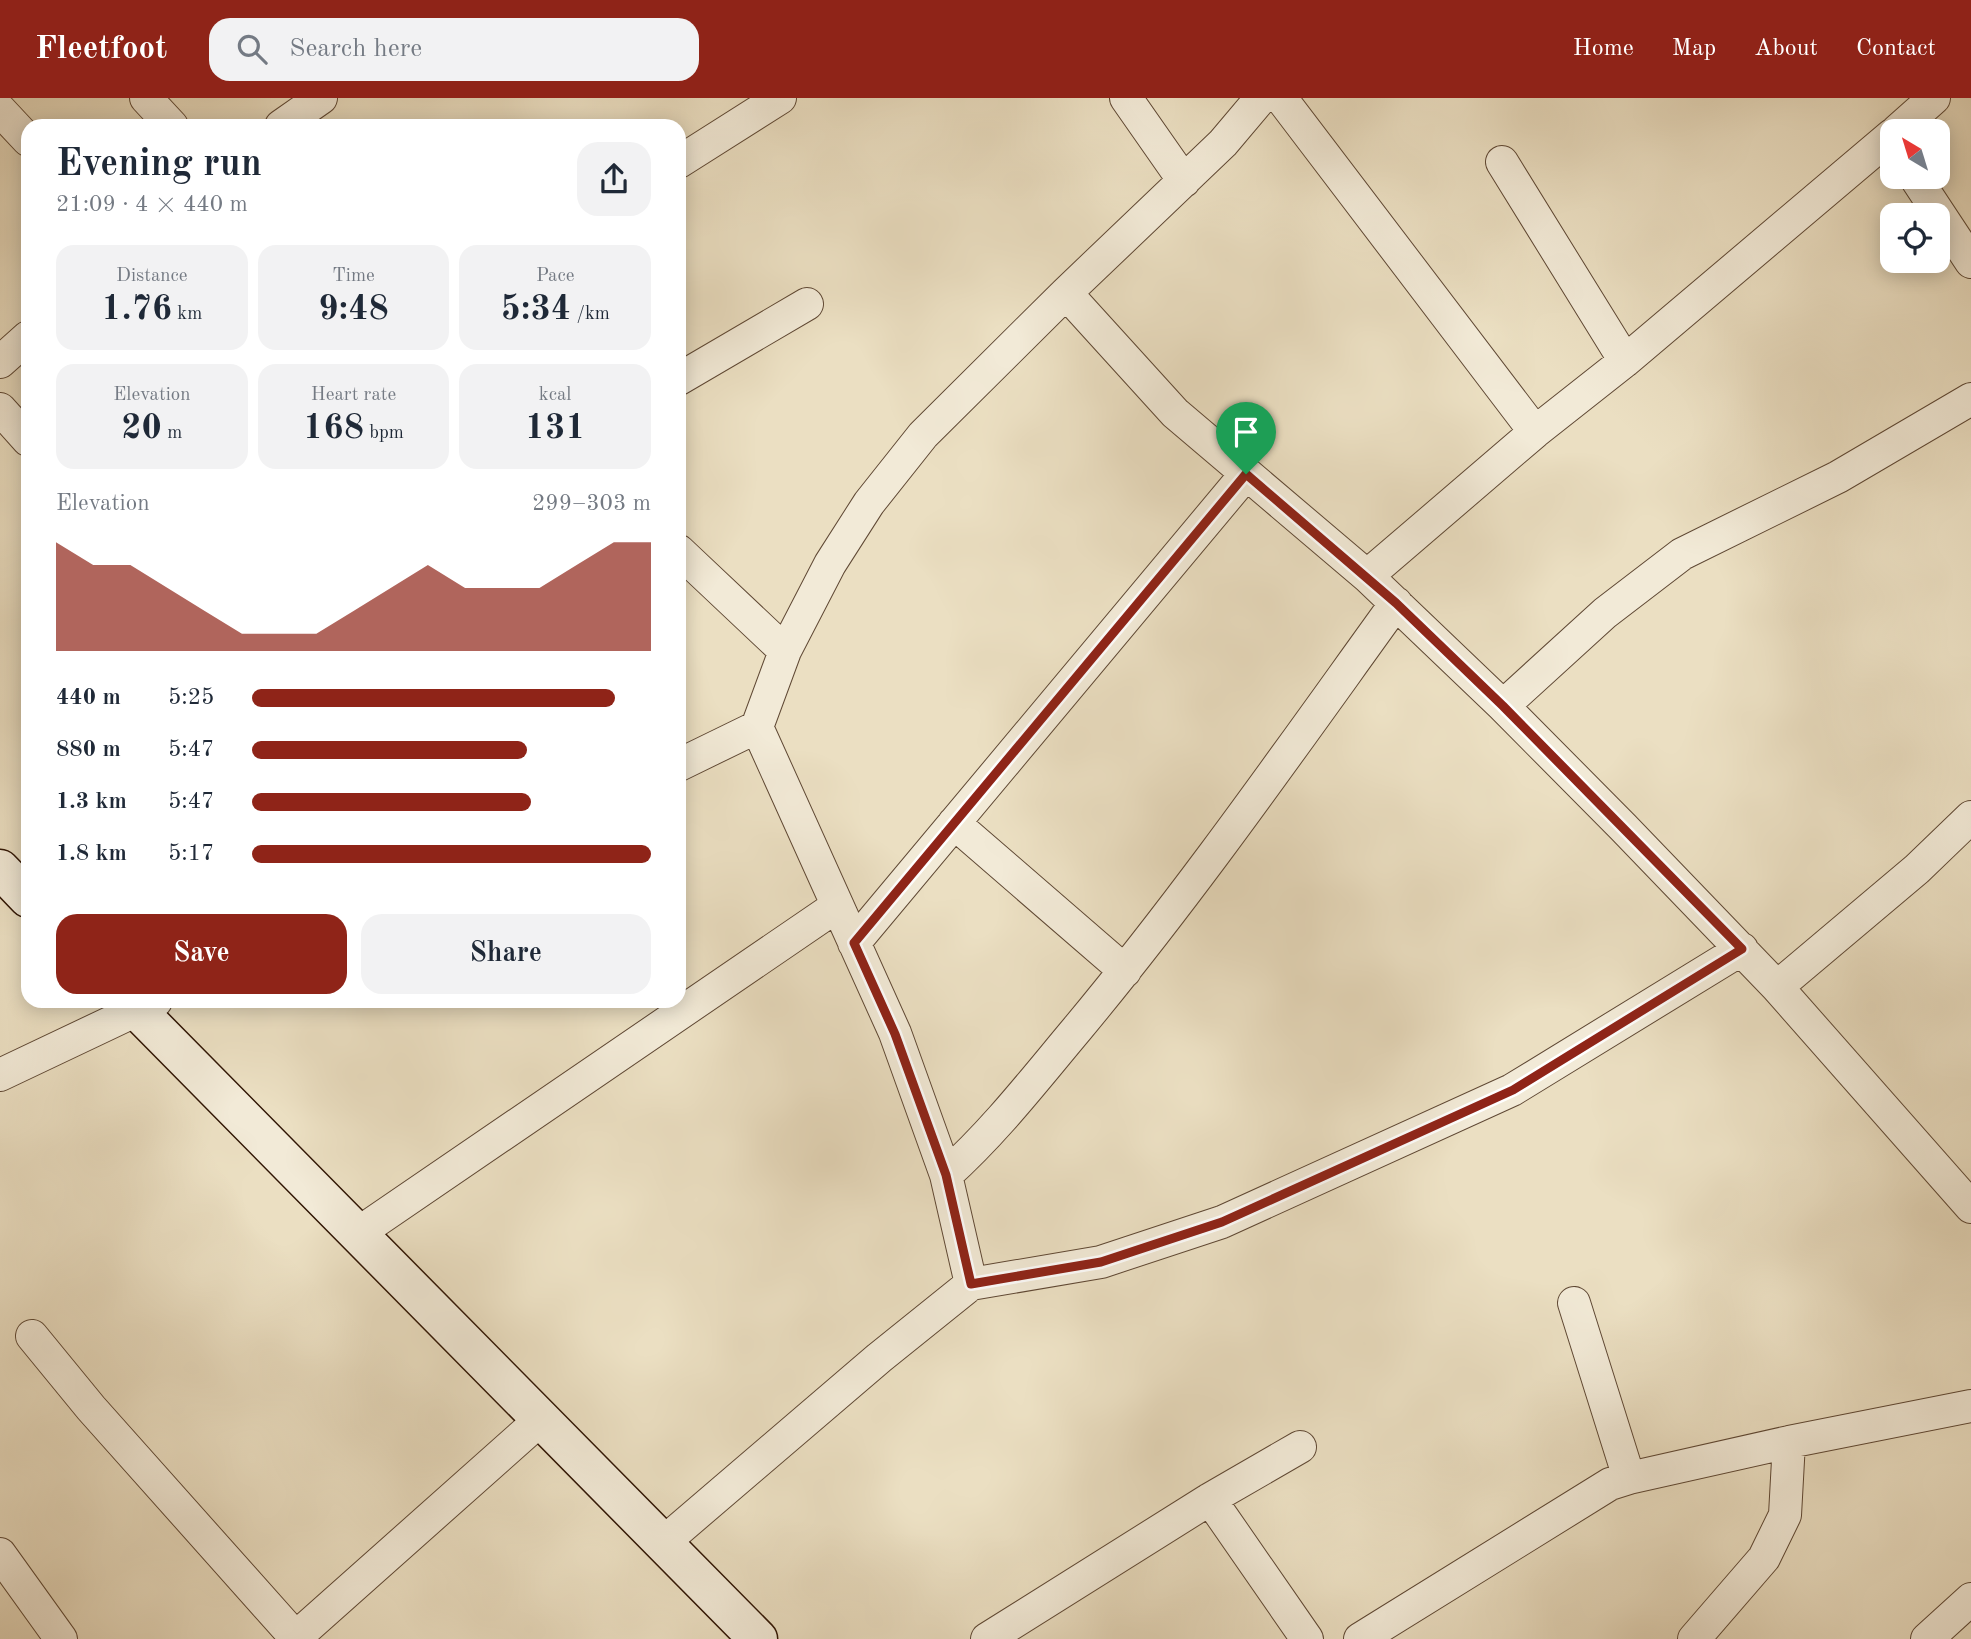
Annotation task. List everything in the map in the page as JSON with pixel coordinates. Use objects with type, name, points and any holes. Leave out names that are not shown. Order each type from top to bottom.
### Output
[{"type":"street","points":[[146,98],[166,119]]},
{"type":"street","points":[[291,119],[321,98]]},
{"type":"street","points":[[686,158],[780,98]]},
{"type":"street","points":[[1126,98],[1184,181]]},
{"type":"street","points":[[686,762],[757,727],[785,651],[830,564],[877,493],[923,436],[1066,293],[1223,143],[1261,98]]},
{"type":"street","points":[[1281,98],[1535,432]]},
{"type":"street","points":[[1911,119],[1934,98]]},
{"type":"street","points":[[0,110],[21,132]]},
{"type":"street","points":[[1367,576],[1535,432],[1625,361],[1880,147]]},
{"type":"street","points":[[1502,162],[1625,361]]},
{"type":"street","points":[[1923,189],[1971,262]]},
{"type":"street","points":[[1066,293],[1175,413],[1367,576],[1503,706],[1742,949],[1971,1207]]},
{"type":"street","points":[[686,375],[807,304]]},
{"type":"street","points":[[0,362],[21,343]]},
{"type":"street","points":[[1503,706],[1605,613],[1682,554],[1838,477],[1971,399]]},
{"type":"street","points":[[0,409],[21,432]]},
{"type":"street","points":[[854,943],[1246,474]]},
{"type":"street","points":[[686,558],[785,651]]},
{"type":"street","points":[[946,1175],[980,1145],[1125,971],[1189,888],[1396,603]]},
{"type":"street","points":[[757,727],[895,1034],[946,1175],[971,1284]]},
{"type":"street","points":[[1777,987],[1908,877],[1971,817]]},
{"type":"street","points":[[954,823],[1125,971]]},
{"type":"street","points":[[0,869],[21,891]]},
{"type":"street","points":[[357,1234],[837,906]]},
{"type":"street","points":[[664,1542],[879,1358],[971,1284],[1101,1262],[1222,1222],[1513,1090],[1742,949]]},
{"type":"street","points":[[0,1075],[132,1008]]},
{"type":"street","points":[[144,1008],[357,1234],[758,1639]]},
{"type":"street","points":[[1574,1303],[1629,1478]]},
{"type":"street","points":[[32,1336],[91,1408],[295,1638],[540,1420]]},
{"type":"street","points":[[1360,1639],[1610,1484],[1789,1443],[1971,1406]]},
{"type":"street","points":[[1694,1639],[1765,1558],[1785,1515],[1789,1443]]},
{"type":"street","points":[[987,1639],[1210,1499],[1300,1447]]},
{"type":"street","points":[[1210,1499],[1307,1639]]},
{"type":"street","points":[[0,1554],[61,1639]]},
{"type":"street","points":[[1927,1639],[1971,1599]]},
{"type":"route","points":[[1246,474],[1396,603],[1503,706],[1742,949],[1513,1090],[1222,1222],[1101,1262],[971,1284],[946,1175],[895,1034],[854,943],[1246,474]]}]
